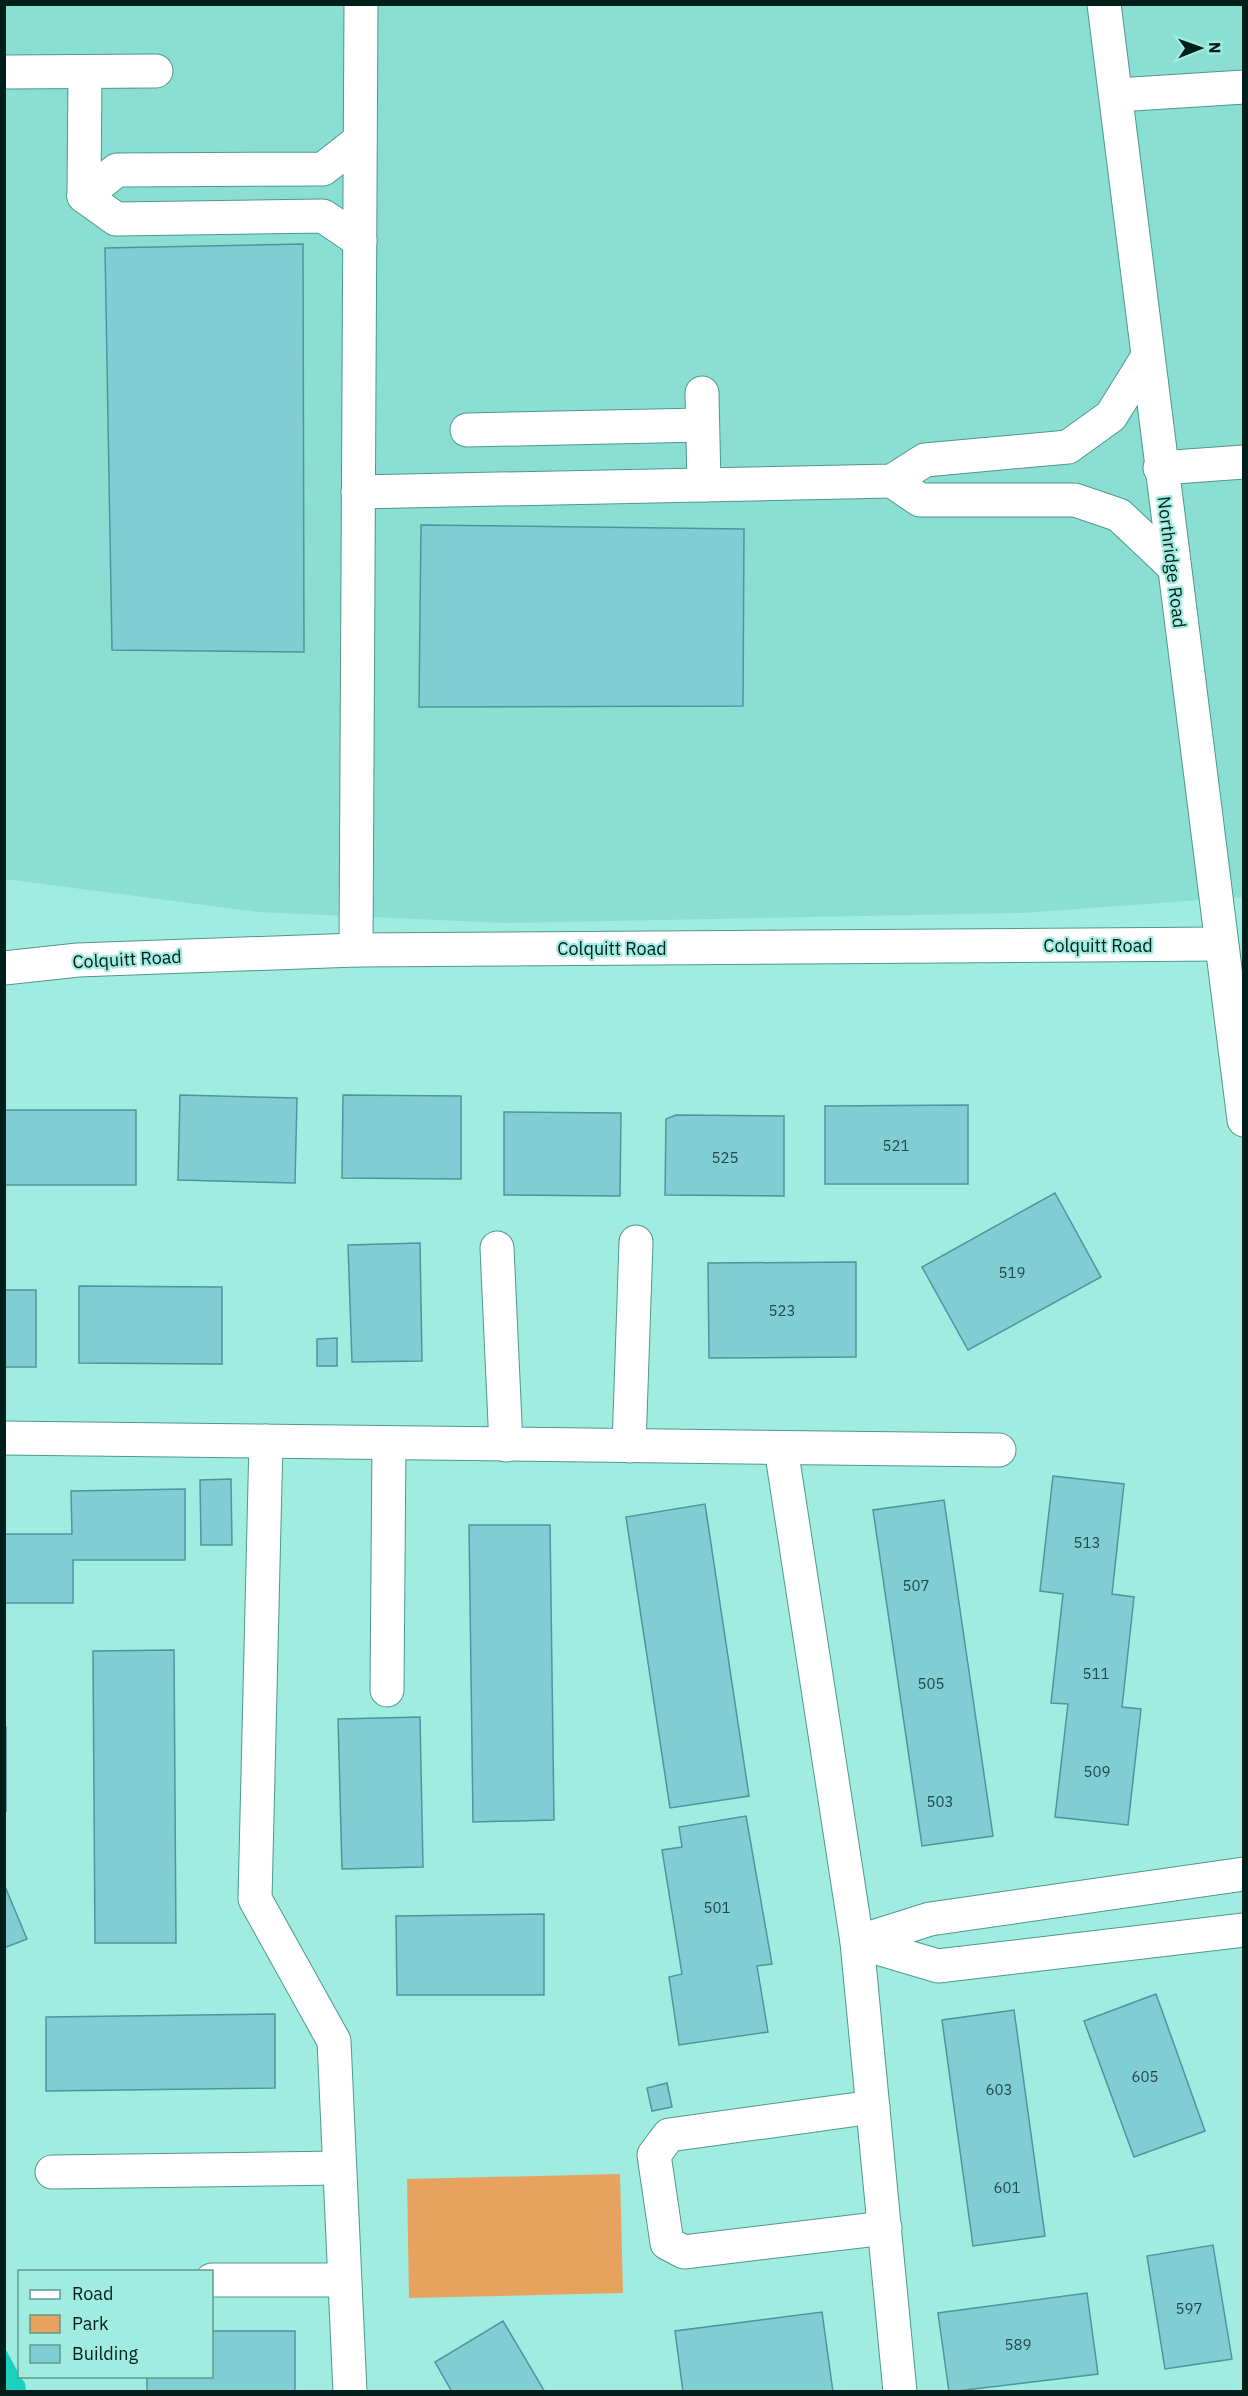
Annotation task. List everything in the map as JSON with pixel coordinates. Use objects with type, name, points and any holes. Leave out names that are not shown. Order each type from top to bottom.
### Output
[{"type":"street","points":[[356,950],[361,4]]},
{"type":"street","name":"Northridge Road","points":[[1104,4],[1117,95],[1160,468],[1244,1120]]},
{"type":"street","points":[[4,72],[156,71]]},
{"type":"street","points":[[84,196],[86,72]]},
{"type":"street","points":[[1117,95],[1244,87]]},
{"type":"street","points":[[84,196],[117,170],[323,169],[360,140]]},
{"type":"street","points":[[84,196],[116,219],[323,216],[360,241]]},
{"type":"street","points":[[358,492],[892,481],[925,460],[1068,447],[1111,416],[1147,358]]},
{"type":"street","points":[[702,393],[704,485]]},
{"type":"street","points":[[467,430],[702,425]]},
{"type":"street","points":[[1160,468],[1244,462]]},
{"type":"street","points":[[892,481],[920,500],[1075,500],[1119,515],[1173,566]]},
{"type":"street","name":"Colquitt Road","points":[[4,968],[78,960],[356,950],[1221,944]]},
{"type":"street","points":[[629,1446],[636,1242]]},
{"type":"street","points":[[497,1248],[506,1444]]},
{"type":"street","points":[[4,1438],[999,1450]]},
{"type":"street","points":[[266,1442],[255,1899],[334,2041],[350,2391]]},
{"type":"street","points":[[387,1690],[389,1443]]},
{"type":"street","points":[[781,1448],[857,1942],[900,2391]]},
{"type":"street","points":[[857,1942],[930,1919],[1244,1874]]},
{"type":"street","points":[[857,1942],[938,1966],[1244,1930]]},
{"type":"street","points":[[873,2107],[669,2135],[654,2155],[667,2243],[684,2252],[885,2228]]},
{"type":"street","points":[[52,2172],[339,2168]]},
{"type":"street","points":[[213,2280],[344,2280]]},
{"type":"shaded area","points":[[5,5],[1243,5],[1243,897],[1022,913],[506,923],[257,912],[5,879]]},
{"type":"shaded area","points":[[4,2346],[18,2372],[18,2378],[21,2378],[25,2383],[26,2391],[5,2391]]},
{"type":"green space","points":[[620,2174],[623,2293],[409,2298],[407,2179]]},
{"type":"building","points":[[303,244],[304,652],[112,650],[105,248]]},
{"type":"building","points":[[421,525],[744,529],[743,706],[419,707]]},
{"type":"building","points":[[180,1095],[297,1098],[295,1183],[178,1180]]},
{"type":"building","points":[[343,1095],[461,1096],[461,1179],[342,1178]]},
{"type":"building","points":[[968,1105],[968,1184],[825,1184],[825,1106]]},
{"type":"building","points":[[4,1110],[136,1110],[136,1185],[4,1185]]},
{"type":"building","points":[[504,1112],[621,1113],[620,1196],[504,1195]]},
{"type":"building","points":[[676,1115],[784,1116],[784,1196],[665,1195],[666,1119]]},
{"type":"building","points":[[1055,1193],[1101,1277],[968,1350],[922,1267]]},
{"type":"building","points":[[420,1243],[422,1361],[352,1362],[348,1245]]},
{"type":"building","points":[[856,1262],[856,1357],[709,1358],[708,1263]]},
{"type":"building","points":[[79,1286],[222,1287],[222,1364],[79,1363]]},
{"type":"building","points":[[4,1290],[36,1290],[36,1367],[4,1367]]},
{"type":"building","points":[[337,1338],[337,1366],[317,1366],[317,1339]]},
{"type":"building","points":[[1053,1476],[1124,1484],[1112,1594],[1134,1597],[1122,1707],[1141,1709],[1128,1825],[1055,1817],[1068,1704],[1051,1703],[1063,1594],[1040,1591]]},
{"type":"building","points":[[231,1479],[232,1545],[201,1545],[200,1480]]},
{"type":"building","points":[[185,1489],[185,1560],[73,1560],[73,1603],[4,1603],[4,1534],[72,1534],[71,1491]]},
{"type":"building","points":[[944,1500],[993,1836],[922,1846],[873,1510]]},
{"type":"building","points":[[705,1504],[749,1796],[670,1808],[626,1517]]},
{"type":"building","points":[[469,1525],[550,1525],[554,1820],[473,1822]]},
{"type":"building","points":[[174,1650],[176,1943],[95,1943],[93,1651]]},
{"type":"building","points":[[420,1717],[423,1867],[342,1869],[338,1719]]},
{"type":"building","points":[[4,1727],[6,1727],[6,1811],[4,1811]]},
{"type":"building","points":[[746,1816],[772,1964],[757,1966],[768,2032],[679,2045],[669,1977],[682,1974],[662,1850],[682,1847],[679,1827]]},
{"type":"building","points":[[4,1884],[27,1939],[4,1948]]},
{"type":"building","points":[[544,1914],[544,1995],[397,1995],[396,1916]]},
{"type":"building","points":[[1156,1994],[1205,2131],[1134,2157],[1084,2021]]},
{"type":"building","points":[[1014,2010],[1045,2236],[973,2246],[942,2020]]},
{"type":"building","points":[[275,2014],[275,2088],[46,2091],[46,2017]]},
{"type":"building","points":[[667,2083],[672,2107],[652,2111],[647,2088]]},
{"type":"building","points":[[1213,2245],[1232,2359],[1165,2369],[1147,2256]]},
{"type":"building","points":[[1087,2293],[1098,2374],[949,2392],[938,2313]]},
{"type":"building","points":[[822,2312],[833,2392],[683,2392],[675,2331]]},
{"type":"building","points":[[503,2321],[545,2392],[452,2392],[435,2362]]},
{"type":"building","points":[[213,2331],[295,2331],[295,2392],[147,2392],[147,2378],[213,2378]]}]
